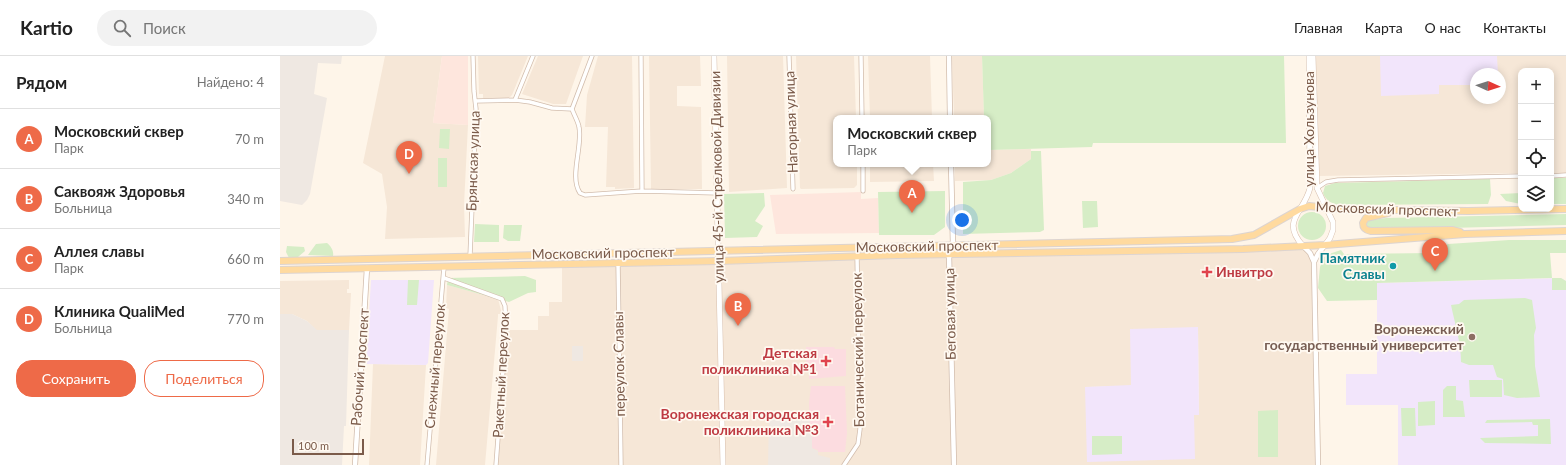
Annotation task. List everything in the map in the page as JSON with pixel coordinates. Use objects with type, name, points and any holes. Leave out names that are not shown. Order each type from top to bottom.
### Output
[{"type":"main road","name":"улица 45-й Стрелковой Дивизии","points":[[714,56],[723,465]]},
{"type":"main road","name":"улица Хользунова","points":[[1303,246],[1296,238],[1292,225],[1294,217],[1308,198],[1310,188],[1309,56]]},
{"type":"main road","name":"улица Хользунова","points":[[1314,56],[1317,188],[1333,222],[1333,230],[1325,245]]},
{"type":"main road","name":"Московский проспект","points":[[280,261],[1176,241],[1246,238],[1300,209],[1315,206],[1348,210],[1468,211],[1566,209]]},
{"type":"main road","points":[[1401,210],[1369,217],[1364,220],[1364,228],[1371,231],[1452,230],[1465,234]]},
{"type":"main road","name":"Московский проспект","points":[[280,270],[719,261],[857,256],[1243,249],[1325,245],[1465,234],[1566,231]]},
{"type":"main road","name":"Брянская улица","points":[[470,256],[470,266]]},
{"type":"street","name":"Брянская улица","points":[[470,256],[475,101],[474,56]]},
{"type":"street","points":[[515,100],[533,56]]},
{"type":"street","points":[[592,56],[572,109],[579,128],[576,177],[577,190],[585,195],[642,191],[717,193]]},
{"type":"street","points":[[641,56],[642,191]]},
{"type":"street","name":"Нагорная улица","points":[[789,56],[793,189]]},
{"type":"street","points":[[861,56],[862,115]]},
{"type":"street","points":[[949,56],[950,115]]},
{"type":"street","points":[[475,101],[515,100],[530,102],[552,108],[572,109]]},
{"type":"street","points":[[863,167],[863,191]]},
{"type":"street","name":"Беговая улица","points":[[951,167],[953,246],[949,254],[954,465]]},
{"type":"street","points":[[1554,176],[1566,175]]},
{"type":"street","points":[[1317,188],[1326,182],[1338,180],[1518,176]]},
{"type":"street","name":"улица Хользунова","points":[[1314,262],[1325,245]]},
{"type":"street","name":"улица Хользунова","points":[[1303,246],[1310,253],[1314,262]]},
{"type":"street","name":"Ботанический переулок","points":[[844,465],[858,444],[860,429],[857,256]]},
{"type":"street","points":[[1314,262],[1318,465]]},
{"type":"street","name":"переулок Славы","points":[[618,263],[621,465]]},
{"type":"street","name":"Снежный переулок","points":[[427,465],[444,267]]},
{"type":"street","name":"Рабочий проспект","points":[[354,465],[367,268]]},
{"type":"street","name":"Ракетный переулок","points":[[444,278],[502,299],[505,306],[506,330],[496,465]]},
{"type":"shaded area","points":[[280,56],[342,56],[341,64],[318,63],[314,94],[327,98],[310,194],[302,205],[280,201]]},
{"type":"shaded area","points":[[385,56],[442,56],[433,123],[468,125],[464,205],[465,237],[385,239],[387,207],[382,174],[363,163]]},
{"type":"shaded area","points":[[442,56],[468,56],[468,125],[433,123]]},
{"type":"shaded area","points":[[478,56],[528,56],[512,95],[509,98],[483,98],[483,94],[479,94]]},
{"type":"shaded area","points":[[538,56],[583,56],[566,104],[553,104],[522,94]]},
{"type":"shaded area","points":[[598,56],[632,56],[634,188],[615,189],[615,187],[606,187],[608,127],[585,127],[587,95]]},
{"type":"shaded area","points":[[649,56],[700,56],[701,86],[677,86],[677,106],[701,107],[702,189],[651,189]]},
{"type":"shaded area","points":[[727,56],[783,56],[787,188],[729,192]]},
{"type":"shaded area","points":[[796,56],[854,56],[856,115],[833,115],[833,167],[857,167],[857,185],[854,188],[800,188]]},
{"type":"shaded area","points":[[868,56],[930,56],[932,115],[870,115]]},
{"type":"shaded area","points":[[952,56],[982,56],[984,115],[954,115]]},
{"type":"shaded area","points":[[1316,56],[1566,56],[1566,173],[1554,173],[1554,68],[1518,68],[1518,173],[1318,176]]},
{"type":"shaded area","points":[[1380,56],[1497,56],[1498,68],[1470,68],[1470,85],[1439,85],[1439,94],[1381,96]]},
{"type":"shaded area","points":[[1031,149],[1031,159],[1011,173],[991,180],[955,181],[955,167],[991,167],[991,150]]},
{"type":"shaded area","points":[[870,167],[933,167],[934,181],[870,182]]},
{"type":"shaded area","points":[[861,192],[861,199],[878,198],[879,233],[776,234],[770,195]]},
{"type":"shaded area","points":[[1303,246],[1314,262],[1318,465],[496,465],[506,330],[538,330],[538,316],[549,316],[549,302],[562,302],[562,264]],"holes":[[[1198,328],[1199,415],[1194,415],[1194,459],[1085,387],[1131,386]]]},
{"type":"shaded area","name":"Воронежский государственный университет","points":[[1561,278],[1566,281],[1566,465],[1398,465],[1398,405],[1346,405],[1346,374],[1377,374],[1377,283]]},
{"type":"shaded area","points":[[349,280],[349,289],[347,289],[347,293],[351,293],[349,330],[316,330],[307,321],[292,314],[280,314],[280,281]]},
{"type":"shaded area","points":[[371,280],[434,280],[428,363],[426,365],[366,364]]},
{"type":"shaded area","points":[[447,285],[498,299],[502,314],[498,314],[485,465],[436,465],[449,309],[446,308]]},
{"type":"shaded area","points":[[280,314],[292,314],[307,321],[317,330],[349,330],[346,426],[344,426],[342,465],[280,465]]},
{"type":"shaded area","points":[[1198,327],[1199,415],[1194,415],[1195,459],[1087,462],[1085,387],[1131,385],[1130,329]]},
{"type":"shaded area","points":[[572,346],[583,346],[583,361],[572,361]]},
{"type":"shaded area","name":"Воронежская городская поликлиника №3","points":[[806,347],[834,347],[835,349],[846,349],[846,376],[809,379],[809,368],[806,368]]},
{"type":"shaded area","points":[[373,364],[426,365],[420,465],[369,465]]},
{"type":"shaded area","name":"Воронежская городская поликлиника №3","points":[[811,386],[845,386],[847,433],[845,452],[818,452],[818,450],[812,448],[809,403]]},
{"type":"shaded area","points":[[791,411],[810,412],[810,434],[812,435],[812,448],[818,451],[818,455],[830,458],[830,465],[768,465],[769,417],[790,415]]},
{"type":"green space","points":[[982,56],[1284,56],[1286,143],[1093,143],[1092,147],[991,150],[991,115],[984,115]]},
{"type":"green space","points":[[440,129],[450,129],[449,149],[439,148]]},
{"type":"green space","points":[[1031,151],[1041,151],[1044,230],[1040,232],[963,234],[963,182],[991,180],[1011,173],[1031,159]]},
{"type":"green space","points":[[438,158],[447,158],[447,187],[438,187]]},
{"type":"green space","points":[[1554,178],[1566,178],[1566,204],[1554,204]]},
{"type":"green space","points":[[1490,179],[1491,195],[1488,204],[1340,205],[1330,202],[1323,193],[1325,186],[1335,183]]},
{"type":"green space","points":[[945,191],[945,227],[934,235],[879,235],[878,192]]},
{"type":"green space","points":[[764,193],[765,206],[755,221],[763,226],[757,237],[725,238],[724,194]]},
{"type":"green space","points":[[1518,193],[1518,203],[1506,201],[1500,194]]},
{"type":"green space","points":[[1082,201],[1097,201],[1098,227],[1083,228]]},
{"type":"green space","points":[[1312,212],[1318,213],[1322,216],[1325,220],[1325,232],[1322,236],[1318,239],[1312,240],[1306,239],[1302,236],[1299,232],[1298,226],[1299,220],[1302,216],[1306,213]]},
{"type":"green space","points":[[1566,214],[1566,225],[1372,230],[1365,228],[1366,221],[1386,218]]},
{"type":"green space","points":[[475,224],[499,225],[499,242],[474,242]]},
{"type":"green space","points":[[504,225],[522,225],[520,241],[508,241],[503,238]]},
{"type":"green space","points":[[1509,240],[1566,240],[1566,253],[1550,253],[1552,278],[1377,283],[1377,300],[1327,301],[1318,288],[1320,267],[1324,257],[1341,250],[1344,254],[1433,253],[1448,244]]},
{"type":"green space","points":[[327,243],[332,249],[333,256],[308,255],[316,244]]},
{"type":"green space","points":[[287,246],[304,247],[305,251],[298,257],[289,258],[286,252]]},
{"type":"green space","points":[[525,276],[536,280],[536,292],[528,293],[509,302],[447,285],[448,278]]},
{"type":"green space","points":[[1552,278],[1561,278],[1566,281],[1566,290],[1552,290]]},
{"type":"green space","points":[[408,280],[419,280],[417,305],[407,305]]},
{"type":"green space","points":[[1525,298],[1532,300],[1536,328],[1534,335],[1535,366],[1540,397],[1517,398],[1504,395],[1503,379],[1497,377],[1493,365],[1469,365],[1461,362],[1459,341],[1451,305],[1459,304],[1464,300]]},
{"type":"green space","points":[[1469,380],[1502,380],[1502,397],[1470,397]]},
{"type":"green space","points":[[1447,386],[1456,386],[1456,400],[1463,401],[1465,417],[1443,417],[1443,390]]},
{"type":"green space","points":[[1435,401],[1435,425],[1418,426],[1418,402]]},
{"type":"green space","points":[[1401,408],[1415,408],[1416,436],[1402,436]]},
{"type":"green space","points":[[1278,410],[1278,457],[1258,457],[1258,411]]},
{"type":"green space","points":[[1550,419],[1551,444],[1485,443],[1480,438],[1538,436],[1538,425],[1533,425],[1532,422],[1485,423],[1487,420]]},
{"type":"green space","points":[[1092,436],[1122,436],[1122,454],[1092,455]]},
{"type":"place","name":"Клиника QualiMed","points":[[409,174]]},
{"type":"place","name":"Московский сквер","points":[[912,213]]},
{"type":"place","name":"Памятник Славы","points":[[1393,266]]},
{"type":"place","name":"Аллея славы","points":[[1435,271]]},
{"type":"place","name":"Инвитро","points":[[1207,272]]},
{"type":"place","name":"Саквояж Здоровья","points":[[738,326]]},
{"type":"place","name":"Воронежский государственный университет","points":[[1472,337]]},
{"type":"place","name":"Детская поликлиника №1","points":[[826,361]]},
{"type":"place","name":"Воронежская городская поликлиника №3","points":[[828,422]]}]
